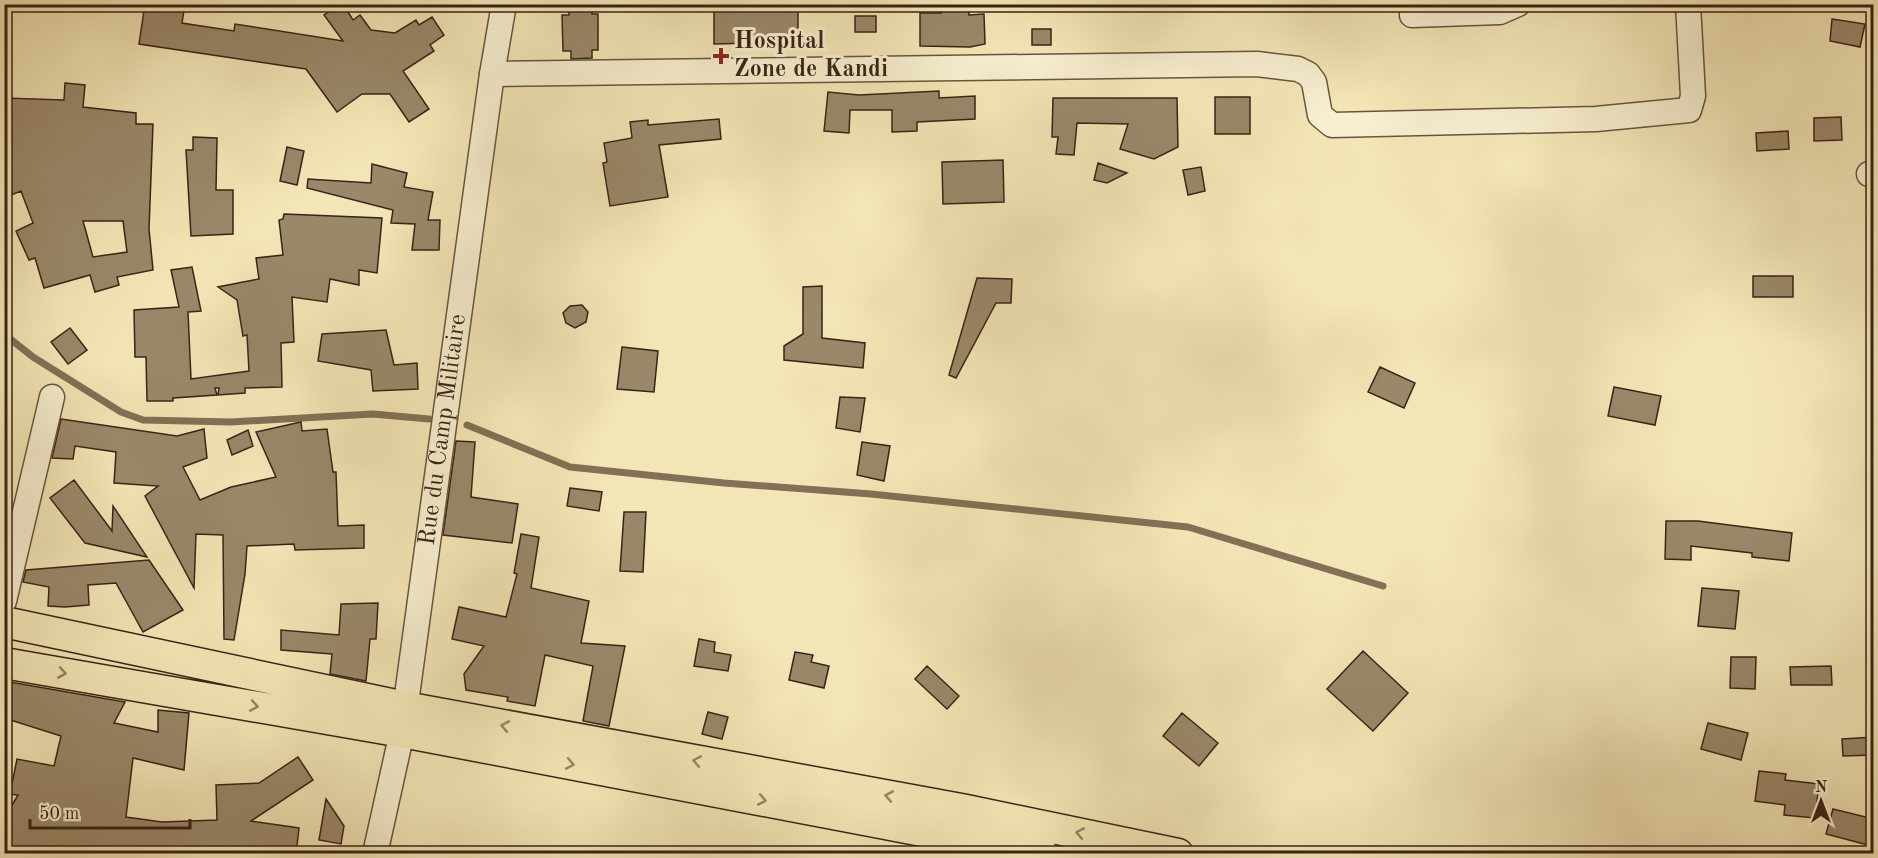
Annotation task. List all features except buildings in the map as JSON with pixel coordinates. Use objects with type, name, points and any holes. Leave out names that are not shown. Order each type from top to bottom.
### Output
[{"type":"main road","points":[[4,622],[404,720],[1043,854]]},
{"type":"main road","points":[[4,663],[404,720],[961,809],[1178,854]]},
{"type":"street","name":"Rue du Camp Militaire","points":[[375,854],[404,720],[492,74],[504,4]]},
{"type":"street","points":[[1412,15],[1500,12],[1518,4]]},
{"type":"street","points":[[492,74],[1257,64],[1298,69],[1308,74],[1314,82],[1320,115],[1332,125],[1596,119],[1689,110],[1693,96],[1688,4]]},
{"type":"street","points":[[4,601],[52,397]]},
{"type":"waterway","points":[[4,334],[33,357],[121,412],[143,420],[231,422],[373,414],[429,419]]},
{"type":"waterway","points":[[467,425],[570,467],[724,483],[871,494],[1188,527],[1383,586]]},
{"type":"place","name":"Hospital Zone de Kandi","points":[[721,56]]}]
